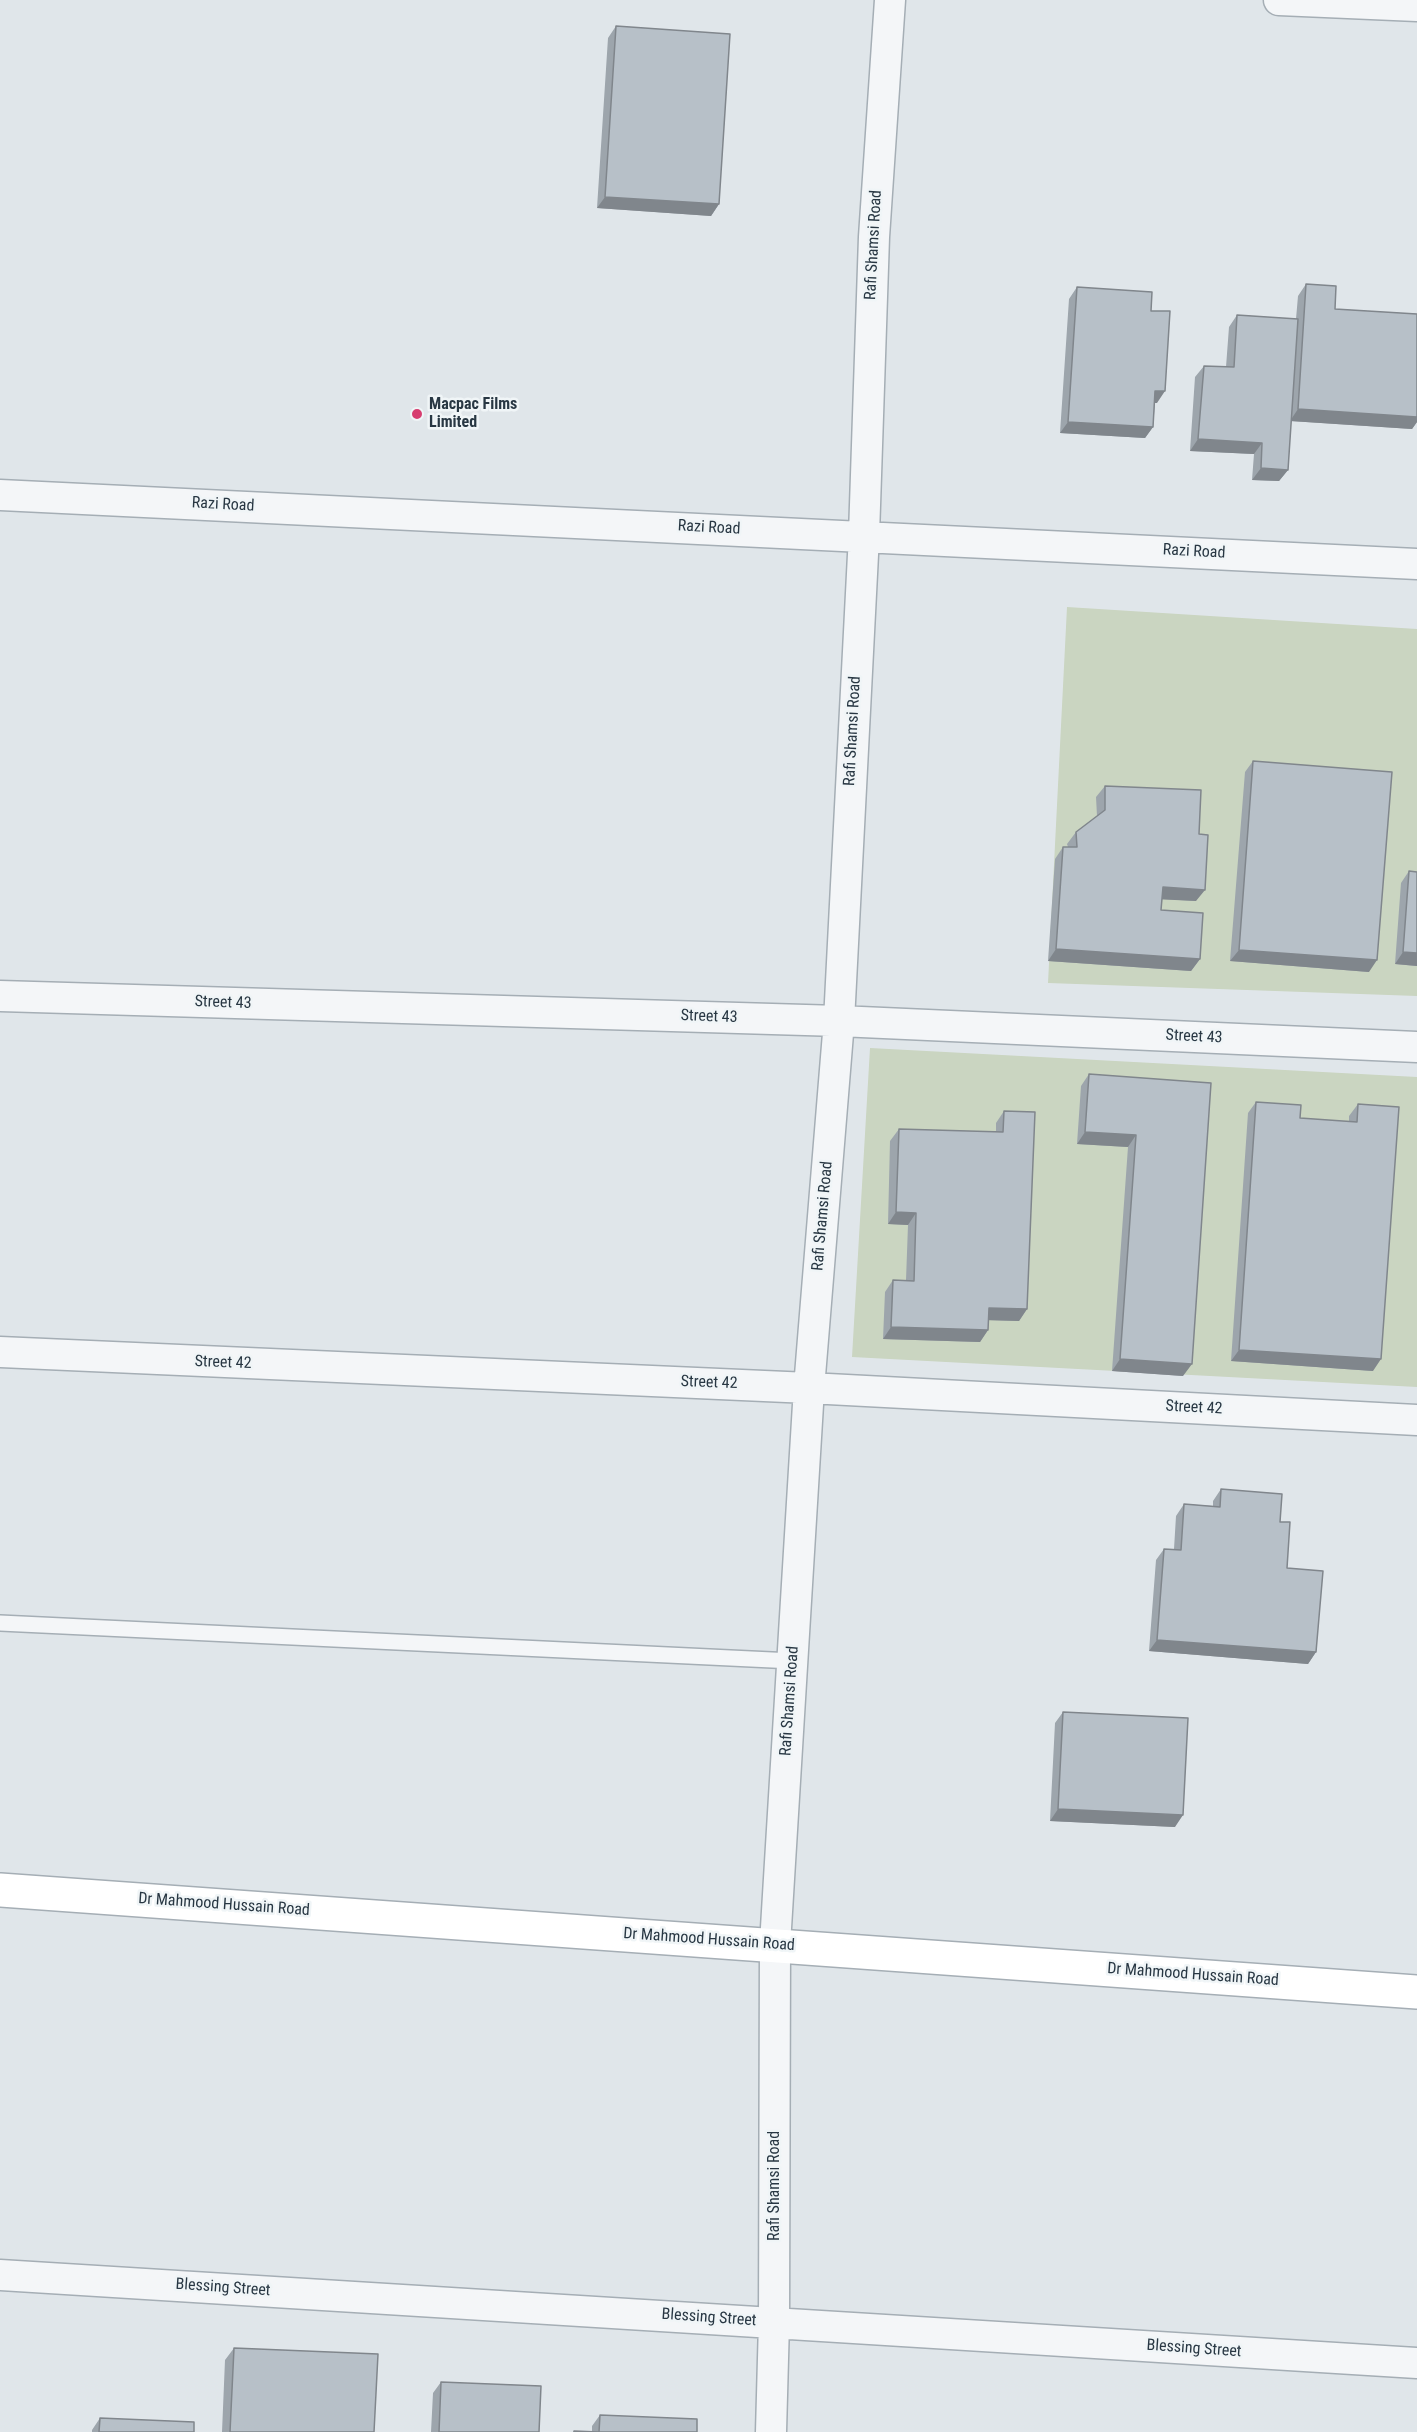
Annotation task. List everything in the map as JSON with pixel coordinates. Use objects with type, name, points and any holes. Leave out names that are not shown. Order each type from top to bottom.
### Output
[{"type":"main road","name":"Dr Mahmood Hussain Road","points":[[0,1890],[1417,1992]]},
{"type":"street","name":"Rafi Shamsi Road","points":[[771,2432],[774,2322],[775,1944],[809,1388],[839,1021],[864,535],[874,237],[890,0]]},
{"type":"street","points":[[1279,0],[1417,6]]},
{"type":"street","name":"Razi Road","points":[[0,495],[864,535],[1417,564]]},
{"type":"street","name":"Street 43","points":[[0,996],[839,1021],[1417,1047]]},
{"type":"street","name":"Street 42","points":[[0,1352],[809,1388],[1417,1420]]},
{"type":"street","name":"Blessing Street","points":[[0,2275],[1417,2363]]},
{"type":"lane","points":[[0,1623],[793,1661]]},
{"type":"green space","points":[[1067,607],[1417,629],[1417,996],[1048,983]]},
{"type":"green space","points":[[870,1048],[1417,1077],[1417,1387],[852,1357]]},
{"type":"building","points":[[616,26],[730,34],[719,204],[605,197]]},
{"type":"building","points":[[1306,284],[1336,286],[1335,309],[1417,314],[1417,417],[1298,409]]},
{"type":"building","points":[[1077,287],[1152,292],[1151,311],[1170,311],[1165,391],[1155,391],[1153,427],[1068,422]]},
{"type":"building","points":[[1237,315],[1298,319],[1288,470],[1261,468],[1262,443],[1198,439],[1204,366],[1234,367]]},
{"type":"building","points":[[1253,761],[1392,772],[1377,960],[1239,950]]},
{"type":"building","points":[[1105,786],[1201,790],[1199,834],[1208,835],[1205,890],[1163,887],[1161,910],[1203,913],[1200,959],[1056,949],[1063,847],[1077,847],[1076,832],[1105,810]]},
{"type":"building","points":[[1409,871],[1417,872],[1417,953],[1403,952]]},
{"type":"building","points":[[1089,1074],[1211,1083],[1192,1364],[1120,1359],[1136,1135],[1085,1132]]},
{"type":"building","points":[[1256,1102],[1301,1105],[1300,1118],[1357,1122],[1358,1104],[1399,1107],[1381,1359],[1239,1350]]},
{"type":"building","points":[[1004,1111],[1035,1112],[1027,1309],[989,1308],[988,1330],[891,1327],[893,1280],[914,1281],[916,1213],[896,1212],[899,1129],[1003,1132]]},
{"type":"building","points":[[1221,1489],[1282,1494],[1280,1522],[1290,1522],[1287,1568],[1323,1571],[1316,1652],[1157,1640],[1164,1549],[1181,1550],[1184,1504],[1220,1507]]},
{"type":"building","points":[[1063,1712],[1188,1718],[1183,1815],[1058,1809]]},
{"type":"building","points":[[234,2348],[378,2354],[374,2432],[230,2432]]},
{"type":"building","points":[[441,2382],[541,2386],[539,2432],[439,2432]]},
{"type":"building","points":[[600,2415],[697,2419],[697,2432],[599,2432]]},
{"type":"building","points":[[100,2418],[194,2422],[194,2432],[99,2432]]},
{"type":"place","name":"Macpac Films Limited","points":[[417,414]]}]
